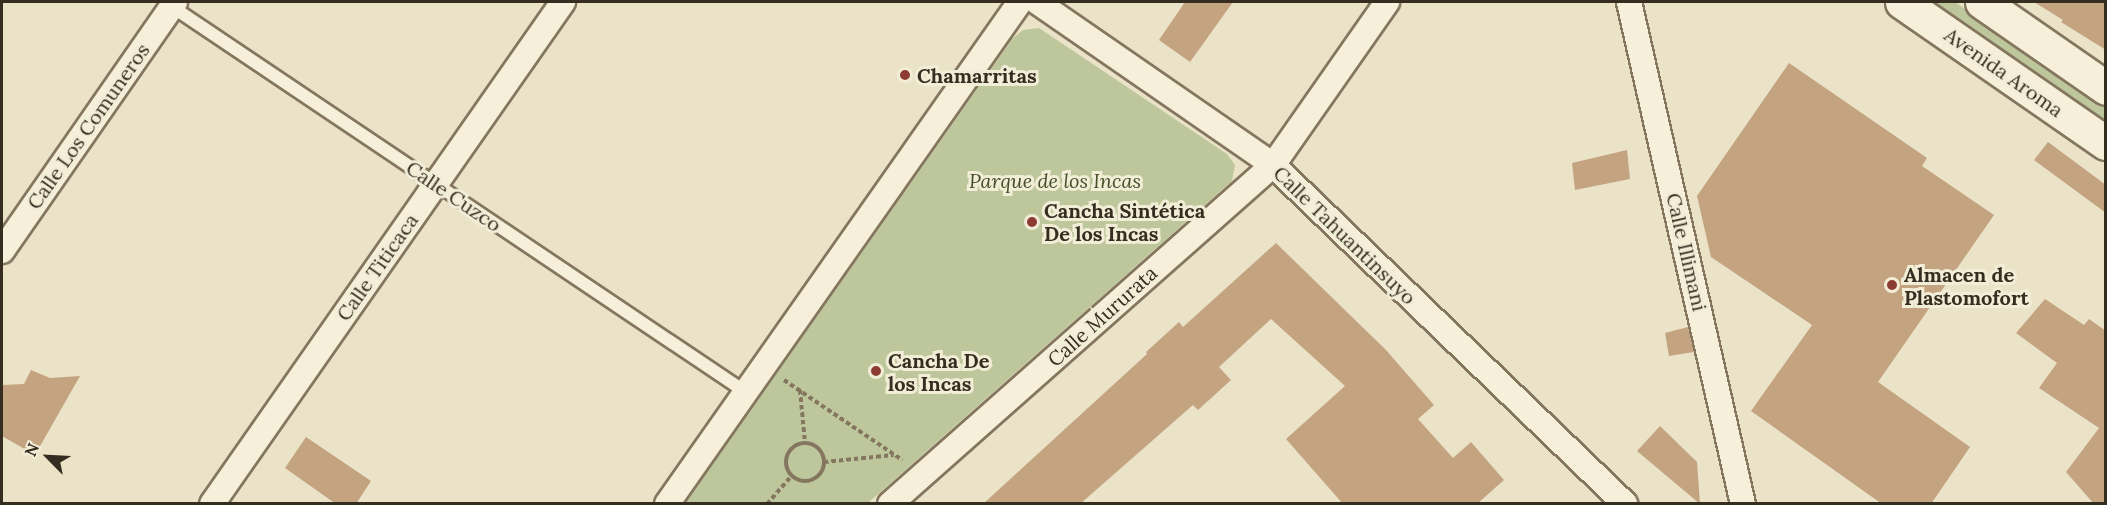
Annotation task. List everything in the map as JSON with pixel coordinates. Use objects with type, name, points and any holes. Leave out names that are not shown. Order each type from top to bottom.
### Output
[{"type":"main road","name":"Avenida Aroma","points":[[1902,2],[2106,143]]},
{"type":"main road","points":[[2002,7],[2106,87]]},
{"type":"street","name":"Calle Titicaca","points":[[212,504],[563,2]]},
{"type":"street","points":[[667,504],[1020,2]]},
{"type":"street","name":"Calle Tahuantinsuyo","points":[[1037,2],[1273,165],[1624,504]]},
{"type":"street","name":"Calle Mururata","points":[[894,502],[1273,165],[1387,2]]},
{"type":"street","name":"Calle Illimani","points":[[1629,2],[1743,504]]},
{"type":"street","name":"Calle Los Comuneros","points":[[2,251],[170,3]]},
{"type":"lane","name":"Calle Cuzco","points":[[170,3],[744,392]]},
{"type":"path","points":[[778,376],[906,463]]},
{"type":"path","points":[[800,390],[805,443]]},
{"type":"path","points":[[805,443],[820,450],[824,462],[821,472],[812,479],[801,481],[791,476],[786,458],[792,447],[805,443]]},
{"type":"path","points":[[824,462],[894,455]]},
{"type":"path","points":[[767,504],[791,476]]},
{"type":"green space","points":[[1930,2],[1955,2],[2105,106],[2105,124]]},
{"type":"green space","name":"Parque de los Incas","points":[[1039,28],[1227,154],[1235,165],[1232,181],[868,503],[685,503],[1013,38],[1023,30]]},
{"type":"building","points":[[1185,2],[1233,2],[1190,62],[1159,40]]},
{"type":"building","points":[[2034,2],[2106,2],[2106,50],[2061,22],[2063,20]]},
{"type":"building","points":[[1789,63],[1927,158],[1922,166],[1994,215],[1878,382],[1970,447],[1931,504],[1882,504],[1751,411],[1812,325],[1711,257],[1697,196]]},
{"type":"building","points":[[2048,142],[2106,185],[2106,213],[2034,160]]},
{"type":"building","points":[[1627,150],[1630,179],[1575,190],[1572,163]]},
{"type":"building","points":[[1276,243],[1386,350],[1434,405],[1418,419],[1453,458],[1471,442],[1504,480],[1477,504],[1343,504],[1286,439],[1345,386],[1271,319],[1219,367],[1231,380],[1198,410],[1193,405],[1080,504],[983,504],[1179,322],[1183,327]]},
{"type":"building","points":[[2045,299],[2084,325],[2089,319],[2106,331],[2106,504],[2094,504],[2066,472],[2099,428],[2039,388],[2057,363],[2016,333]]},
{"type":"building","points":[[1688,327],[1694,352],[1669,356],[1665,333]]},
{"type":"building","points":[[31,370],[50,378],[80,376],[35,455],[2,436],[2,385],[24,384]]},
{"type":"building","points":[[1660,426],[1697,462],[1700,504],[1637,451]]},
{"type":"building","points":[[306,437],[371,481],[356,504],[336,504],[285,468]]},
{"type":"place","name":"Chamarritas","points":[[905,75]]},
{"type":"place","name":"Cancha Sintética De los Incas","points":[[1032,222]]},
{"type":"place","name":"Almacen de Plastomofort","points":[[1892,285]]},
{"type":"place","name":"Cancha De los Incas","points":[[876,371]]}]
